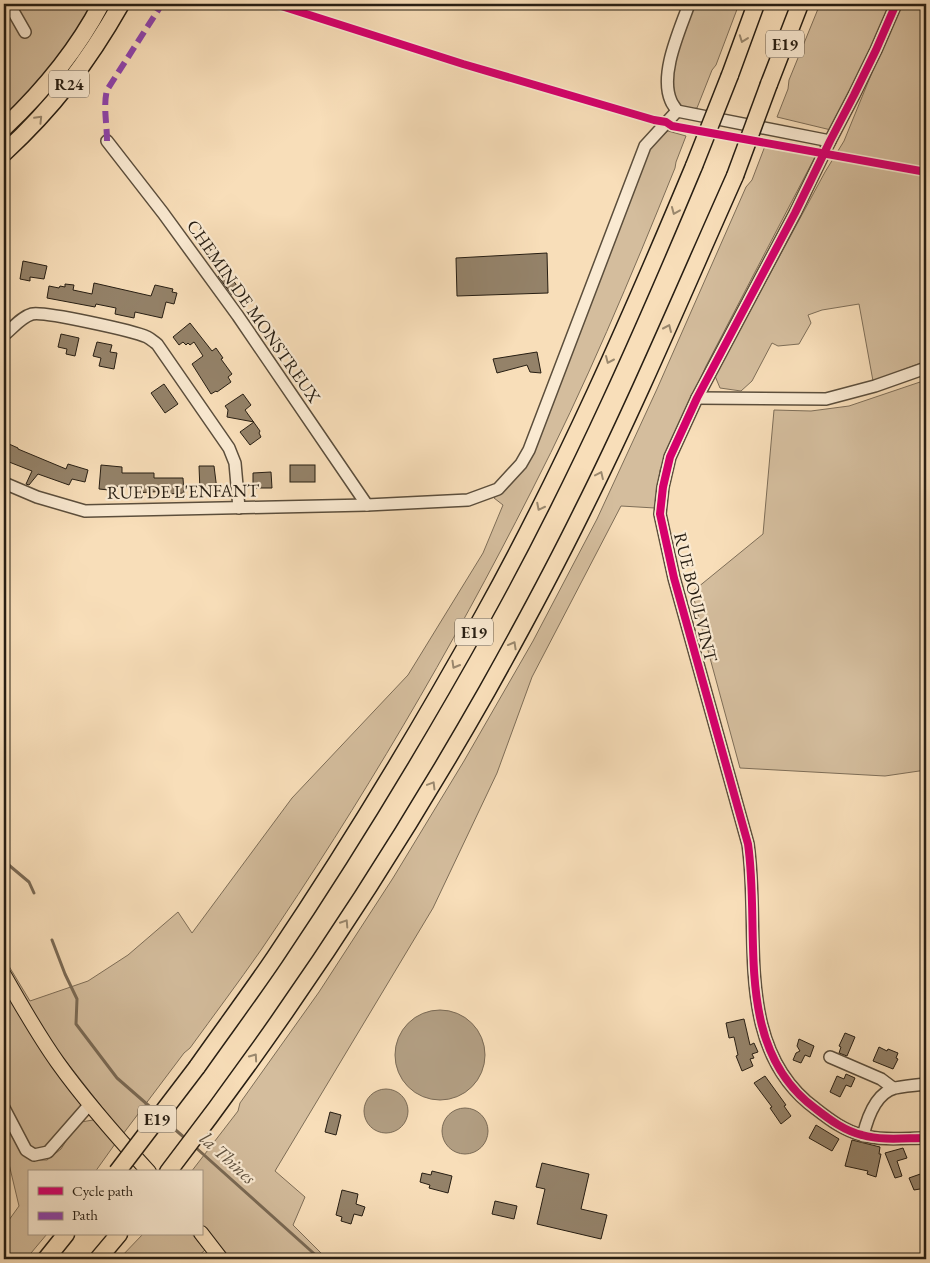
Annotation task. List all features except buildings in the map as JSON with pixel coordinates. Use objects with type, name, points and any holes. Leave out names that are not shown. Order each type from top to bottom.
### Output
[{"type":"highway","name":"R24","points":[[4,128],[36,95],[63,63],[101,4]]},
{"type":"highway","name":"R24","points":[[4,153],[49,109],[78,73],[105,33],[121,4]]},
{"type":"highway","name":"E19","points":[[119,1170],[197,1067],[274,958],[417,732],[484,615],[546,494],[659,250],[730,75],[756,4]]},
{"type":"highway","name":"E19","points":[[170,1170],[226,1097],[306,983],[381,869],[452,752],[523,625],[582,513],[643,384],[735,176],[800,4]]},
{"type":"highway","points":[[46,1259],[64,1236]]},
{"type":"highway","points":[[98,1259],[117,1236]]},
{"type":"main road","points":[[4,975],[54,1056],[90,1104],[147,1170]]},
{"type":"main road","points":[[202,1234],[221,1259]]},
{"type":"street","points":[[9,4],[25,32]]},
{"type":"street","points":[[689,4],[668,70],[670,100],[677,111],[830,141]]},
{"type":"street","name":"RUE BOULVINT","points":[[896,4],[876,50],[795,213],[697,398],[670,457],[660,514],[674,578],[748,844],[751,870],[755,976],[762,1031],[771,1056],[785,1079],[804,1101],[842,1127],[863,1136],[879,1139],[926,1138]]},
{"type":"street","name":"RUE DE L'ENFANT","points":[[4,484],[37,497],[85,511],[368,505],[468,500],[498,489],[521,464],[529,450],[645,146],[677,111]]},
{"type":"street","name":"CHEMIN DE MONSTREUX","points":[[108,141],[238,316],[368,505]]},
{"type":"street","points":[[4,336],[32,314],[96,324],[147,337],[157,344],[229,448],[235,463],[239,508]]},
{"type":"street","points":[[697,398],[826,400],[875,386],[926,368]]},
{"type":"street","points":[[830,1057],[881,1079],[893,1088]]},
{"type":"street","points":[[863,1136],[875,1105],[886,1093],[893,1088],[926,1084]]},
{"type":"street","points":[[4,1108],[26,1150],[34,1155],[48,1152],[90,1104]]},
{"type":"shaded area","points":[[4,4],[100,4],[4,128]]},
{"type":"shaded area","points":[[693,4],[739,4],[716,65],[712,70],[697,108],[687,110],[678,104],[673,95],[671,83],[672,69],[679,40]]},
{"type":"shaded area","points":[[820,4],[892,4],[873,49],[831,130],[777,117],[788,89],[789,80]]},
{"type":"shaded area","points":[[900,4],[926,4],[926,361],[873,381],[859,304],[822,310],[808,315],[811,323],[799,344],[778,346],[772,343],[752,381],[741,391],[720,388],[715,376],[825,172],[844,141]]},
{"type":"shaded area","points":[[668,131],[686,136],[642,250],[607,332],[551,452],[501,551],[404,725],[334,839],[261,950],[190,1048],[184,1053],[123,1134],[62,1056],[90,1104],[35,1160],[47,1160],[61,1149],[81,1122],[93,1120],[115,1144],[96,1170],[28,1170],[28,1236],[45,1236],[26,1259],[4,1259],[4,1227],[19,1206],[4,1143],[4,1115],[24,1156],[33,1160],[4,1110],[4,958],[30,1001],[88,981],[128,955],[178,912],[192,933],[292,798],[408,675],[483,553],[503,505],[494,498],[522,471],[534,446],[640,167],[651,146]]},
{"type":"shaded area","points":[[765,146],[812,152],[816,155],[706,366],[660,470],[655,508],[621,506],[532,677],[497,773],[433,908],[275,1171],[305,1197],[293,1225],[327,1259],[229,1259],[202,1225],[202,1170],[193,1170],[238,1111],[240,1103],[319,992],[393,878],[464,761],[533,641],[597,519],[657,389],[746,187],[752,180]]},
{"type":"shaded area","points":[[926,380],[926,770],[885,776],[740,768],[692,592],[763,534],[774,410],[811,411],[849,406]]},
{"type":"shaded area","points":[[440,1010],[457,1013],[472,1023],[482,1038],[485,1055],[482,1072],[472,1087],[457,1097],[440,1100],[423,1097],[408,1087],[398,1072],[395,1055],[398,1038],[408,1023],[423,1013]]},
{"type":"shaded area","points":[[390,1089],[402,1095],[407,1102],[407,1120],[402,1127],[395,1132],[382,1133],[374,1130],[367,1123],[364,1107],[367,1099],[374,1092]]},
{"type":"shaded area","points":[[465,1108],[478,1112],[484,1118],[488,1131],[484,1144],[478,1150],[465,1154],[452,1150],[446,1144],[442,1131],[446,1118],[452,1112]]},
{"type":"shaded area","points":[[141,1236],[194,1236],[205,1250],[195,1259],[119,1259]]},
{"type":"waterway","name":"la Thines","points":[[4,861],[29,882],[34,893]]},
{"type":"waterway","name":"la Thines","points":[[52,940],[77,999],[76,1024],[117,1078],[156,1112]]},
{"type":"waterway","name":"la Thines","points":[[164,1120],[186,1139]]},
{"type":"waterway","name":"la Thines","points":[[194,1146],[320,1259]]},
{"type":"waterway","name":"la Thines","points":[[443,1259],[450,1257],[458,1259]]},
{"type":"marked path","points":[[107,141],[105,109],[107,90],[162,4]]},
{"type":"cycle path","points":[[275,4],[463,64],[666,122],[672,126],[926,172]]},
{"type":"cycle path","points":[[896,4],[876,50],[795,213],[697,398],[670,457],[663,487],[660,514],[674,578],[748,844],[755,987],[761,1022],[772,1054],[789,1084],[816,1109],[844,1128],[878,1138],[926,1138]]}]
